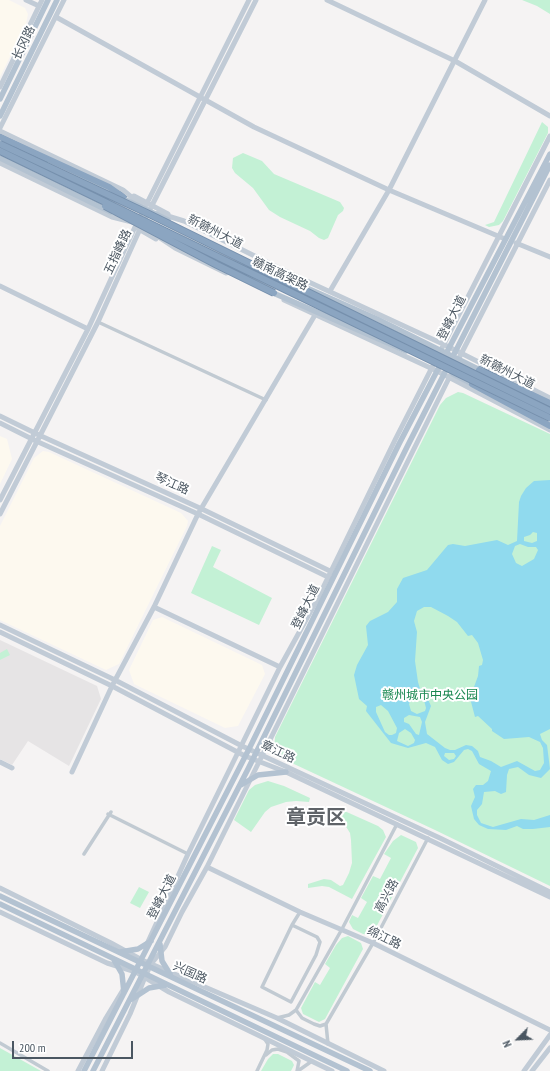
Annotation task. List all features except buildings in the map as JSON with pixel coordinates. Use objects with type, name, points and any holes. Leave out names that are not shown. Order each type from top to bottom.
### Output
[{"type":"highway","points":[[0,137],[109,188],[123,197]]},
{"type":"highway","name":"赣南高架路","points":[[0,144],[147,213],[550,411]]},
{"type":"highway","points":[[0,152],[274,293]]},
{"type":"highway","name":"赣南高架路","points":[[0,152],[550,418]]},
{"type":"highway","points":[[479,370],[550,404]]},
{"type":"highway","points":[[472,384],[550,426]]},
{"type":"main road","name":"长冈路","points":[[0,99],[48,0]]},
{"type":"main road","name":"长冈路","points":[[0,116],[57,0]]},
{"type":"main road","name":"新赣州大道","points":[[0,140],[123,197],[148,207],[262,268],[377,319],[479,370]]},
{"type":"main road","name":"登峰大道","points":[[84,1071],[249,749],[331,575],[550,154]]},
{"type":"main road","points":[[0,158],[274,293],[372,336],[451,376],[472,384],[550,422]]},
{"type":"main road","name":"登峰大道","points":[[93,1071],[150,965],[162,938],[452,357],[550,165]]},
{"type":"main road","points":[[238,788],[251,778],[263,773],[286,772]]},
{"type":"main road","name":"兴国路","points":[[0,896],[116,951],[150,965],[370,1071]]},
{"type":"main road","name":"兴国路","points":[[0,904],[144,975],[347,1071]]},
{"type":"main road","points":[[116,951],[127,952],[138,949],[147,944],[154,937]]},
{"type":"main road","points":[[162,938],[160,953],[166,970],[175,977]]},
{"type":"main road","points":[[112,958],[118,966],[124,991]]},
{"type":"main road","points":[[128,1004],[137,995],[149,988],[159,985],[167,985]]},
{"type":"street","points":[[26,0],[40,6]]},
{"type":"street","points":[[0,87],[42,0]]},
{"type":"street","points":[[0,128],[64,0]]},
{"type":"street","name":"五指峰路","points":[[203,100],[249,0]]},
{"type":"street","name":"五指峰路","points":[[0,514],[34,440],[138,226],[256,0]]},
{"type":"street","points":[[327,0],[455,61],[550,116]]},
{"type":"street","points":[[330,292],[389,190],[485,0]]},
{"type":"street","points":[[56,17],[203,100],[306,152],[389,190],[505,239]]},
{"type":"street","points":[[0,131],[123,190],[148,207],[184,221],[285,271],[358,303],[456,350],[550,398]]},
{"type":"street","points":[[0,888],[127,952],[141,961],[147,944],[188,854],[280,667],[331,575],[432,366],[457,320],[498,236],[550,136]]},
{"type":"street","points":[[0,163],[112,217],[138,226],[175,248],[315,315],[432,366]]},
{"type":"street","points":[[384,1071],[278,1018],[166,970],[150,965],[165,947],[182,912],[207,867],[458,360],[550,180]]},
{"type":"street","name":"五指峰路","points":[[37,434],[98,322],[138,226]]},
{"type":"street","points":[[511,241],[550,257]]},
{"type":"street","points":[[262,268],[285,271]]},
{"type":"street","points":[[0,286],[88,329]]},
{"type":"street","points":[[358,303],[377,319]]},
{"type":"street","points":[[72,772],[112,686],[154,607],[198,514],[315,315]]},
{"type":"street","points":[[98,322],[266,400]]},
{"type":"street","points":[[350,330],[372,336]]},
{"type":"street","points":[[451,376],[550,430]]},
{"type":"street","name":"琴江路","points":[[0,416],[202,509],[331,575]]},
{"type":"street","name":"琴江路","points":[[0,422],[34,440],[331,575]]},
{"type":"street","name":"五指峰路","points":[[0,500],[34,440]]},
{"type":"street","points":[[154,607],[280,667]]},
{"type":"street","name":"章江路","points":[[0,625],[115,680],[262,756],[442,839],[550,892]]},
{"type":"street","name":"章江路","points":[[0,632],[112,686],[238,753],[286,772],[428,838],[550,898]]},
{"type":"street","points":[[0,762],[12,768]]},
{"type":"street","points":[[84,854],[109,813],[188,854]]},
{"type":"street","points":[[278,1018],[289,1015],[296,1010],[342,929],[397,824]]},
{"type":"street","name":"高兴路","points":[[326,1024],[373,943],[428,838]]},
{"type":"street","name":"绵江路","points":[[207,867],[300,912],[373,943],[550,1030]]},
{"type":"street","points":[[0,912],[107,963],[136,971]]},
{"type":"street","points":[[292,925],[317,937],[320,942],[316,955],[291,1002],[262,987],[292,925],[300,912]]},
{"type":"street","points":[[316,955],[324,959]]},
{"type":"street","points":[[102,1071],[130,1014],[144,975],[159,985],[332,1071]]},
{"type":"street","points":[[78,1071],[106,1018],[124,991]]},
{"type":"street","points":[[296,1010],[302,1018],[314,1024],[320,1026],[326,1024],[328,1044]]},
{"type":"street","points":[[524,1071],[550,1035]]},
{"type":"street","points":[[257,1071],[266,1055],[268,1044],[264,1038]]},
{"type":"street","points":[[0,1043],[48,1071]]},
{"type":"street","points":[[532,1071],[550,1048]]},
{"type":"street","points":[[266,1055],[272,1050],[278,1049],[288,1052],[299,1061],[298,1071]]},
{"type":"street","points":[[298,1071],[312,1062]]},
{"type":"shaded area","points":[[0,0],[9,0],[25,8],[28,14],[26,24],[0,77]]},
{"type":"shaded area","points":[[0,436],[7,439],[12,459],[0,484]]},
{"type":"shaded area","points":[[43,451],[49,452],[181,513],[188,521],[187,526],[119,664],[106,670],[0,620],[0,526],[34,458]]},
{"type":"shaded area","points":[[162,617],[262,665],[265,674],[238,726],[225,728],[134,684],[129,670],[153,620]]},
{"type":"shaded area","points":[[0,640],[97,686],[101,699],[69,766],[28,741],[12,765],[0,759]]},
{"type":"green space","points":[[522,0],[550,0],[550,14],[537,6]]},
{"type":"green space","points":[[542,122],[548,127],[548,133],[503,221],[499,225],[489,227],[485,225],[494,222]]},
{"type":"green space","points":[[243,153],[262,161],[274,174],[340,202],[344,208],[343,211],[338,215],[328,238],[324,240],[319,238],[310,231],[280,217],[269,210],[253,188],[235,173],[232,168],[233,158]]},
{"type":"green space","name":"赣州城市中央公园","points":[[458,392],[550,434],[550,886],[279,757],[274,751],[275,737],[440,405],[446,398]]},
{"type":"green space","points":[[212,546],[221,550],[213,567],[272,598],[259,625],[191,593]]},
{"type":"green space","points":[[7,649],[10,655],[0,660],[0,653]]},
{"type":"green space","points":[[268,781],[284,786],[310,798],[309,802],[286,802],[271,807],[265,812],[251,832],[234,820],[249,790],[255,785]]},
{"type":"green space","points":[[340,809],[378,826],[383,830],[386,837],[352,899],[329,887],[322,886],[308,888],[308,884],[324,879],[331,880],[340,886],[343,885],[349,873],[352,863],[351,840],[350,833],[338,814]]},
{"type":"green space","points":[[401,835],[416,842],[418,848],[373,933],[371,935],[363,934],[353,929],[349,922],[352,915],[358,918],[367,902],[361,898],[373,876],[380,879],[391,858],[384,854],[393,841]]},
{"type":"green space","points":[[139,887],[149,892],[140,908],[130,903]]},
{"type":"green space","points":[[348,936],[361,943],[363,949],[325,1019],[319,1022],[303,1014],[301,1008],[315,982],[320,985],[330,968],[325,964],[336,945],[342,938]]},
{"type":"green space","points":[[0,1048],[41,1071],[0,1071]]},
{"type":"green space","points":[[273,1054],[278,1054],[292,1061],[294,1065],[291,1071],[261,1071],[268,1059]]},
{"type":"water","points":[[550,480],[550,729],[540,734],[542,740],[547,745],[550,769],[541,778],[529,775],[518,767],[509,769],[507,775],[506,792],[501,794],[495,791],[484,792],[482,804],[477,810],[477,815],[481,823],[493,827],[521,819],[534,820],[550,815],[550,827],[523,829],[517,826],[506,830],[488,829],[479,825],[474,819],[471,806],[475,797],[473,789],[476,785],[483,785],[488,781],[491,771],[479,764],[472,751],[468,749],[464,750],[454,762],[448,764],[442,760],[435,747],[426,743],[408,748],[391,743],[366,711],[367,706],[359,699],[354,675],[357,665],[368,645],[366,626],[370,621],[388,612],[397,602],[397,589],[403,578],[427,570],[448,545],[453,544],[465,546],[497,540],[508,545],[517,541],[519,502],[526,488],[534,481]],"holes":[[[533,532],[537,533],[537,541],[532,543],[524,541],[524,537]],[[520,544],[528,547],[536,547],[538,550],[534,559],[522,566],[516,563],[512,554],[515,546]],[[424,607],[431,607],[457,622],[468,636],[472,635],[478,643],[483,660],[482,665],[479,666],[478,676],[470,698],[475,717],[478,716],[492,729],[492,731],[504,739],[529,737],[540,742],[543,748],[544,763],[540,770],[535,771],[517,761],[501,767],[480,757],[478,751],[472,746],[466,745],[455,750],[450,750],[445,748],[427,734],[425,722],[431,706],[426,695],[421,692],[418,682],[415,661],[417,632],[414,621],[417,611]],[[420,697],[424,700],[426,708],[425,711],[417,714],[411,711],[409,704],[412,699]],[[381,705],[388,711],[397,728],[396,733],[389,735],[385,732],[376,712],[376,707]],[[409,715],[420,717],[422,722],[419,735],[416,734],[409,724],[404,722],[404,718]],[[405,729],[411,733],[415,740],[414,743],[408,746],[397,741],[399,733]],[[445,753],[454,753],[456,756],[454,759],[449,760],[444,756]]]},
{"type":"district","name":"章贡区","points":[[316,818]]}]
